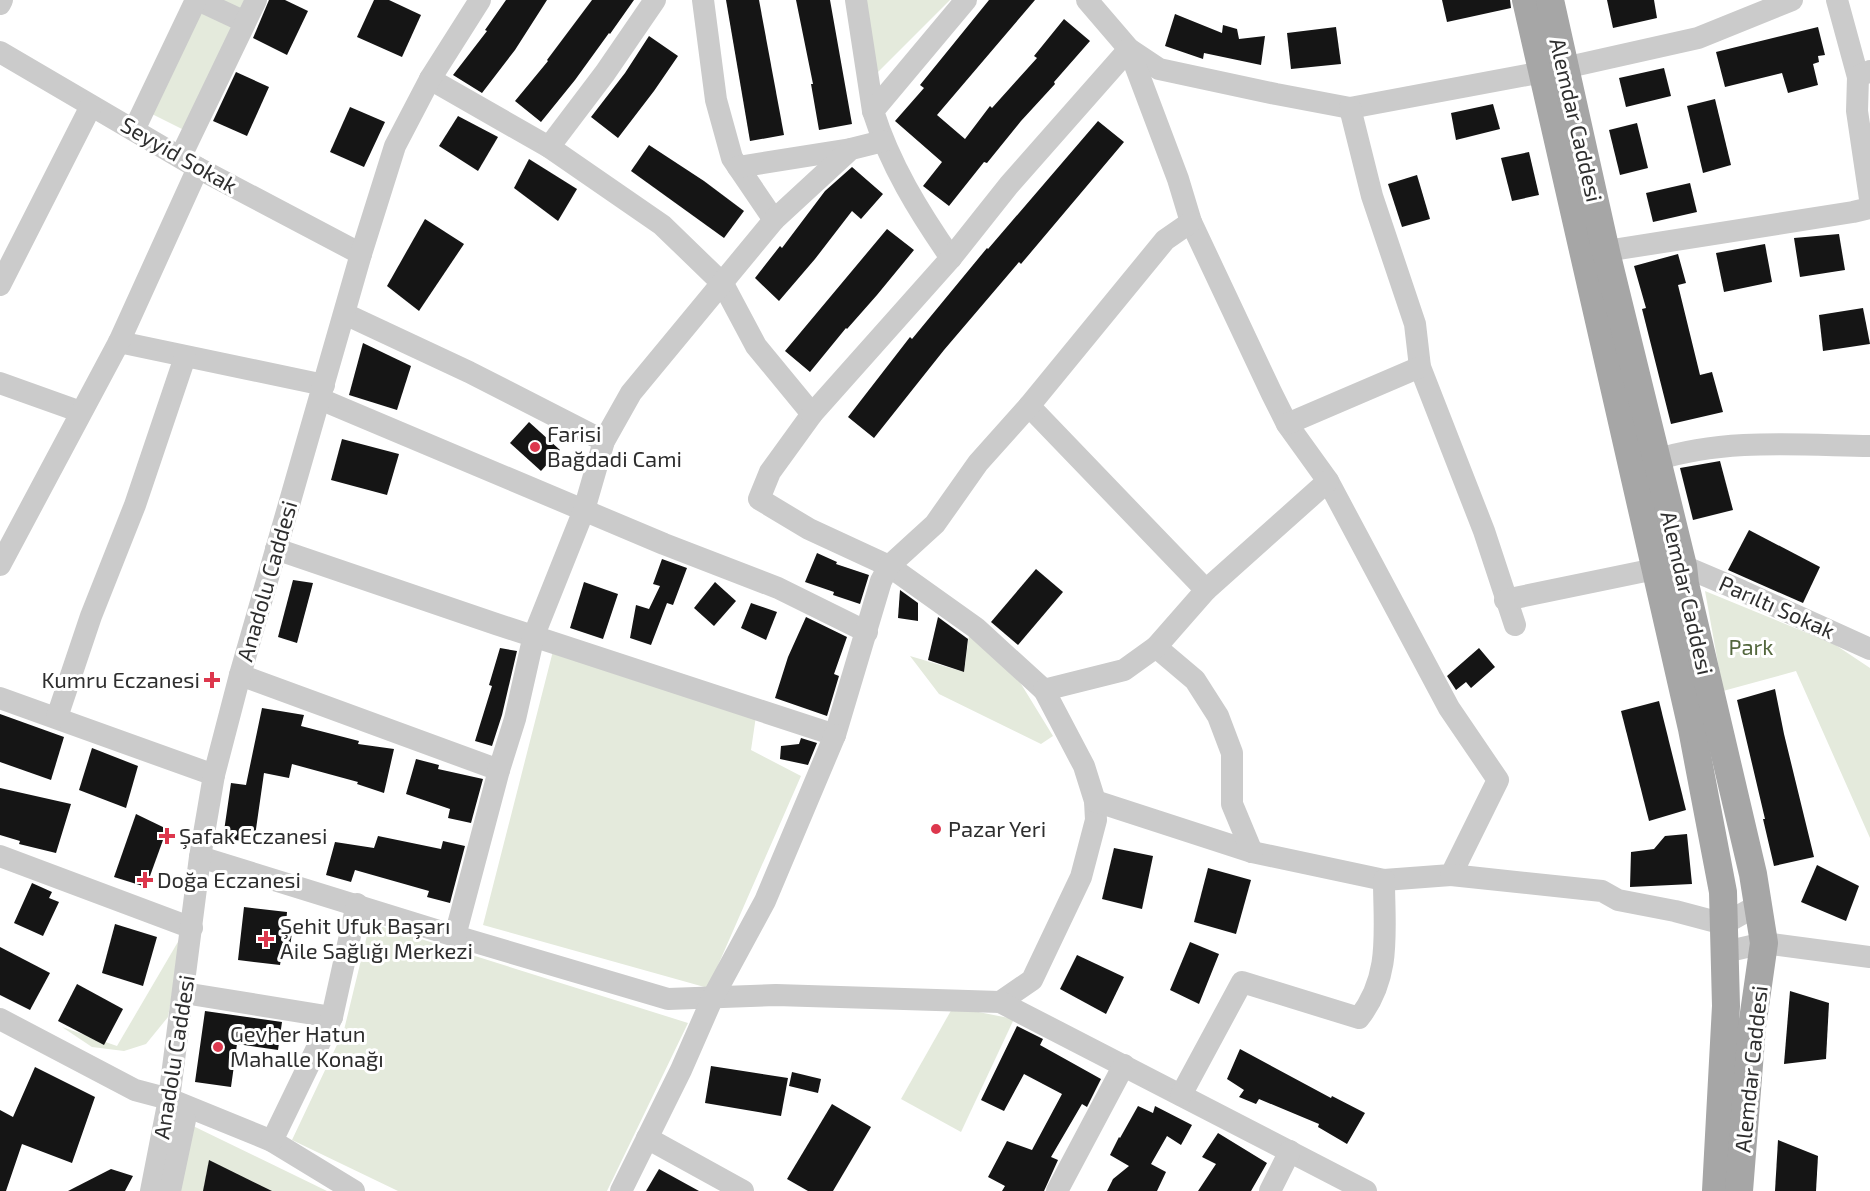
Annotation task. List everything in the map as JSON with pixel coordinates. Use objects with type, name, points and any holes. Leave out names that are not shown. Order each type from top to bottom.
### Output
[{"type":"main road","name":"Alemdar Caddesi","points":[[1526,0],[1553,70],[1606,252],[1683,566],[1753,874],[1764,943],[1752,1027],[1739,1191]]},
{"type":"main road","name":"Alemdar Caddesi","points":[[1550,0],[1553,70],[1655,569],[1694,741],[1723,892],[1726,1006],[1716,1191]]},
{"type":"street","points":[[134,130],[197,0],[245,22]]},
{"type":"street","points":[[0,566],[119,342],[245,22],[256,0]]},
{"type":"street","name":"Anadolu Caddesi","points":[[151,1191],[169,1099],[214,775],[240,675],[361,254],[395,146],[430,79],[480,0]]},
{"type":"street","points":[[549,147],[605,73],[655,0]]},
{"type":"street","points":[[703,0],[716,100],[732,158],[774,220]]},
{"type":"street","points":[[856,0],[873,111],[883,141],[920,214],[951,258]]},
{"type":"street","points":[[873,111],[966,0]]},
{"type":"street","points":[[1087,0],[1129,49],[1159,69],[1350,108],[1553,70],[1698,38],[1792,0]]},
{"type":"street","points":[[1837,0],[1864,74],[1857,111],[1870,199]]},
{"type":"street","points":[[1129,49],[1178,179],[1191,222],[1287,424],[1328,481],[1449,708],[1498,780],[1450,875]]},
{"type":"street","points":[[1000,1002],[1032,980],[1082,877],[1096,820],[1095,801],[1084,766],[1044,690],[976,628],[889,566],[809,529],[759,499],[770,472],[812,414],[951,258],[1009,185],[1129,49]]},
{"type":"street","name":"Seyyid Sokak","points":[[0,52],[190,162],[361,254]]},
{"type":"street","points":[[430,79],[549,147],[662,225],[723,284],[756,346],[812,414]]},
{"type":"street","points":[[0,285],[91,106]]},
{"type":"street","points":[[1350,108],[1372,196],[1415,324],[1420,367],[1484,531],[1515,625]]},
{"type":"street","points":[[738,167],[851,149],[883,141]]},
{"type":"street","points":[[455,936],[499,770],[515,719],[534,635],[584,510],[604,441],[631,393],[774,220],[851,149]]},
{"type":"street","points":[[1606,252],[1870,208]]},
{"type":"street","points":[[621,1191],[681,1070],[713,997],[765,901],[835,735],[881,581],[889,566],[935,524],[978,463],[1029,405],[1165,240],[1191,222]]},
{"type":"street","points":[[345,314],[469,372],[604,441]]},
{"type":"street","points":[[119,342],[322,392],[584,510],[778,588],[867,632]]},
{"type":"street","points":[[57,717],[91,616],[135,506],[185,357]]},
{"type":"street","points":[[1287,424],[1420,367]]},
{"type":"street","points":[[0,383],[81,412]]},
{"type":"street","points":[[1029,405],[1206,590]]},
{"type":"street","points":[[1656,460],[1682,452],[1723,446],[1870,446]]},
{"type":"street","points":[[1044,690],[1124,670],[1156,647],[1206,590],[1328,481]]},
{"type":"street","points":[[276,549],[835,735]]},
{"type":"street","name":"Parıltı Sokak","points":[[1683,566],[1870,650]]},
{"type":"street","points":[[1505,600],[1655,569]]},
{"type":"street","points":[[1156,647],[1195,680],[1218,716],[1232,753],[1232,804],[1252,852]]},
{"type":"street","points":[[240,675],[499,770]]},
{"type":"street","points":[[0,698],[214,775]]},
{"type":"street","points":[[1095,801],[1252,852],[1384,880],[1450,875],[1602,891],[1618,900],[1675,911],[1724,938],[1870,957]]},
{"type":"street","points":[[0,856],[192,928]]},
{"type":"street","points":[[201,857],[668,999],[776,995],[1000,1002],[1366,1191]]},
{"type":"street","points":[[1180,1095],[1242,982],[1359,1018],[1370,1004],[1385,960],[1384,880]]},
{"type":"street","points":[[272,1141],[332,1017],[357,904]]},
{"type":"street","points":[[1724,938],[1758,905]]},
{"type":"street","points":[[184,993],[332,1017]]},
{"type":"street","points":[[1,1023],[135,1090],[169,1099],[272,1141],[354,1191]]},
{"type":"street","points":[[1057,1191],[1124,1065]]},
{"type":"street","points":[[170,1191],[185,1120]]},
{"type":"street","points":[[647,1138],[743,1191]]},
{"type":"street","points":[[1270,1191],[1290,1151]]},
{"type":"green space","points":[[202,0],[247,0],[184,130],[150,113]]},
{"type":"green space","points":[[864,0],[950,0],[876,74]]},
{"type":"green space","name":"Park","points":[[1705,591],[1834,644],[1870,668],[1870,838],[1796,671],[1723,691]]},
{"type":"green space","points":[[969,635],[1018,679],[1053,736],[1041,744],[939,694],[910,656],[964,672]]},
{"type":"green space","points":[[553,651],[756,716],[751,750],[801,776],[708,988],[483,925]]},
{"type":"green space","points":[[370,923],[688,1023],[607,1191],[398,1191],[292,1140],[344,1030]]},
{"type":"green space","points":[[182,935],[168,1017],[146,1044],[124,1051],[92,1047],[62,1027],[117,1046]]},
{"type":"green space","points":[[953,1007],[1014,1019],[961,1132],[901,1099]]},
{"type":"green space","points":[[191,1125],[327,1191],[179,1191]]},
{"type":"building","points":[[269,0],[285,0],[308,11],[287,55],[253,38]]},
{"type":"building","points":[[374,0],[389,0],[421,15],[402,57],[357,37]]},
{"type":"building","points":[[506,0],[547,0],[515,50],[482,93],[453,75],[487,31],[485,30]]},
{"type":"building","points":[[592,0],[634,0],[541,122],[515,101],[548,61]]},
{"type":"building","points":[[726,0],[759,0],[784,135],[750,141]]},
{"type":"building","points":[[796,0],[830,0],[852,124],[819,130],[811,84],[813,84]]},
{"type":"building","points":[[989,0],[1035,0],[937,115],[965,139],[990,106],[992,108],[1037,58],[1034,56],[1064,19],[1090,41],[987,163],[984,162],[949,206],[923,186],[942,162],[895,121],[924,88],[920,85]]},
{"type":"building","points":[[1442,0],[1510,0],[1511,8],[1447,22]]},
{"type":"building","points":[[1607,0],[1654,0],[1657,18],[1613,28]]},
{"type":"building","points":[[1175,14],[1222,33],[1223,25],[1237,29],[1239,39],[1265,36],[1261,65],[1204,53],[1203,59],[1165,46]]},
{"type":"building","points":[[1336,27],[1341,64],[1291,69],[1287,33]]},
{"type":"building","points":[[1818,27],[1825,55],[1818,56],[1819,62],[1813,64],[1818,85],[1788,93],[1782,73],[1725,87],[1716,52]]},
{"type":"building","points":[[649,36],[678,56],[618,138],[591,117],[625,73]]},
{"type":"building","points":[[1664,68],[1671,96],[1626,107],[1619,78]]},
{"type":"building","points":[[236,72],[269,87],[247,136],[213,121]]},
{"type":"building","points":[[1715,99],[1731,165],[1703,173],[1687,106]]},
{"type":"building","points":[[1493,104],[1500,129],[1456,140],[1451,113]]},
{"type":"building","points":[[350,107],[385,122],[364,167],[330,152]]},
{"type":"building","points":[[458,116],[498,137],[478,171],[439,146]]},
{"type":"building","points":[[1098,121],[1124,142],[1021,264],[1019,262],[944,350],[874,438],[848,417],[910,337],[912,339],[987,248]]},
{"type":"building","points":[[1637,123],[1648,168],[1620,175],[1609,130]]},
{"type":"building","points":[[649,145],[704,181],[744,211],[724,238],[631,171]]},
{"type":"building","points":[[1529,152],[1539,195],[1512,201],[1501,158]]},
{"type":"building","points":[[529,159],[577,189],[558,221],[514,188]]},
{"type":"building","points":[[852,167],[883,194],[861,219],[852,211],[779,301],[755,278],[780,246],[782,248],[825,191]]},
{"type":"building","points":[[1417,175],[1430,219],[1402,227],[1388,184]]},
{"type":"building","points":[[1690,183],[1697,212],[1653,222],[1646,193]]},
{"type":"building","points":[[425,219],[464,244],[419,311],[387,286]]},
{"type":"building","points":[[887,229],[914,250],[810,372],[785,351]]},
{"type":"building","points":[[1839,234],[1845,270],[1800,277],[1794,238]]},
{"type":"building","points":[[1765,244],[1772,282],[1724,292],[1716,253]]},
{"type":"building","points":[[1678,254],[1686,283],[1678,285],[1700,375],[1712,372],[1723,412],[1671,424],[1642,309],[1646,308],[1634,266]]},
{"type":"building","points":[[1863,308],[1870,344],[1823,351],[1819,315]]},
{"type":"building","points":[[363,343],[411,366],[397,410],[349,395]]},
{"type":"building","name":"Farisi Bağdadi Cami","points":[[529,422],[560,450],[541,471],[510,443]]},
{"type":"building","points":[[342,439],[399,454],[387,495],[331,480]]},
{"type":"building","points":[[1720,461],[1733,510],[1693,520],[1680,468]]},
{"type":"building","points":[[1749,530],[1820,567],[1803,603],[1728,570]]},
{"type":"building","points":[[817,553],[837,562],[836,564],[869,575],[860,604],[805,582]]},
{"type":"building","points":[[662,559],[687,568],[673,605],[667,603],[651,645],[630,638],[636,605],[649,609],[660,586],[653,584]]},
{"type":"building","points":[[1036,569],[1063,592],[1018,645],[991,622]]},
{"type":"building","points":[[293,580],[313,583],[297,643],[278,637]]},
{"type":"building","points":[[584,582],[618,594],[603,639],[570,628]]},
{"type":"building","points":[[715,582],[736,601],[714,626],[694,608]]},
{"type":"building","points":[[900,590],[918,603],[918,621],[898,618]]},
{"type":"building","points":[[751,603],[777,612],[766,640],[741,628]]},
{"type":"building","points":[[806,617],[847,637],[834,674],[839,676],[827,716],[775,698],[788,657]]},
{"type":"building","points":[[938,617],[968,639],[964,672],[928,660]]},
{"type":"building","points":[[500,648],[517,651],[492,746],[475,741],[492,686],[489,685]]},
{"type":"building","points":[[1479,648],[1495,667],[1471,688],[1466,682],[1456,690],[1447,676]]},
{"type":"building","points":[[1775,689],[1814,857],[1774,866],[1737,700]]},
{"type":"building","points":[[1659,701],[1686,810],[1649,821],[1621,711]]},
{"type":"building","points":[[262,708],[304,715],[301,726],[359,741],[358,744],[394,749],[384,793],[357,784],[358,782],[292,764],[289,778],[264,773],[254,843],[223,838],[231,783],[246,785]]},
{"type":"building","points":[[0,714],[64,737],[51,780],[0,762]]},
{"type":"building","points":[[801,738],[817,743],[808,765],[780,759],[781,746],[799,744]]},
{"type":"building","points":[[92,748],[138,766],[126,808],[79,790]]},
{"type":"building","points":[[416,759],[439,765],[438,769],[483,779],[471,823],[448,818],[450,809],[406,794]]},
{"type":"building","points":[[0,788],[71,804],[56,853],[19,844],[20,841],[0,835]]},
{"type":"building","points":[[136,814],[167,829],[146,887],[114,877]]},
{"type":"building","points":[[1687,834],[1692,884],[1630,887],[1631,852],[1654,849],[1665,836]]},
{"type":"building","points":[[378,836],[441,849],[443,841],[465,846],[450,903],[427,897],[429,891],[355,870],[351,882],[326,875],[335,842],[374,848]]},
{"type":"building","points":[[1114,848],[1153,856],[1142,909],[1102,899]]},
{"type":"building","points":[[1817,865],[1859,886],[1846,921],[1801,902]]},
{"type":"building","points":[[1208,868],[1251,880],[1236,934],[1194,922]]},
{"type":"building","points":[[32,883],[52,892],[49,898],[59,902],[43,936],[14,923]]},
{"type":"building","name":"Şehit Ufuk Başarı Aile Sağlığı Merkezi","points":[[244,907],[287,912],[286,924],[293,925],[289,954],[282,953],[280,965],[238,960]]},
{"type":"building","points":[[115,924],[157,937],[143,986],[102,973]]},
{"type":"building","points":[[1190,942],[1219,954],[1199,1004],[1170,990]]},
{"type":"building","points":[[0,947],[50,973],[30,1010],[0,995]]},
{"type":"building","points":[[1077,955],[1124,977],[1106,1014],[1060,989]]},
{"type":"building","points":[[77,984],[123,1009],[104,1045],[58,1021]]},
{"type":"building","points":[[1790,991],[1829,1003],[1826,1059],[1784,1064]]},
{"type":"building","name":"Gevher Hatun Mahalle Konağı","points":[[205,1011],[282,1022],[278,1050],[237,1044],[231,1087],[195,1082]]},
{"type":"building","points":[[1017,1026],[1043,1039],[1040,1045],[1101,1079],[1087,1107],[1082,1104],[1051,1157],[1058,1160],[1044,1191],[1002,1191],[1005,1186],[988,1177],[1007,1141],[1032,1150],[1062,1094],[1024,1074],[1004,1111],[981,1100]]},
{"type":"building","points":[[1240,1049],[1331,1098],[1332,1096],[1365,1113],[1347,1144],[1318,1127],[1319,1124],[1259,1099],[1256,1104],[1239,1097],[1244,1090],[1227,1079]]},
{"type":"building","points":[[711,1066],[788,1078],[781,1116],[705,1103]]},
{"type":"building","points":[[35,1067],[95,1097],[72,1163],[22,1144],[6,1191],[0,1191],[0,1110],[13,1117]]},
{"type":"building","points":[[792,1072],[821,1079],[818,1093],[789,1086]]},
{"type":"building","points":[[832,1104],[871,1127],[833,1191],[808,1191],[787,1179]]},
{"type":"building","points":[[1138,1106],[1153,1113],[1155,1106],[1192,1125],[1181,1145],[1167,1136],[1151,1164],[1166,1172],[1157,1191],[1107,1191],[1113,1179],[1129,1166],[1110,1155]]},
{"type":"building","points":[[1218,1133],[1267,1163],[1251,1191],[1198,1191],[1216,1164],[1202,1157]]},
{"type":"building","points":[[1778,1140],[1818,1156],[1816,1191],[1775,1191]]},
{"type":"building","points":[[209,1160],[272,1191],[203,1191]]},
{"type":"building","points":[[111,1169],[133,1176],[125,1191],[68,1191]]},
{"type":"building","points":[[659,1169],[699,1191],[646,1191]]},
{"type":"place","name":"Farisi Bağdadi Cami","points":[[535,447]]},
{"type":"place","name":"Kumru Eczanesi","points":[[212,680]]},
{"type":"place","name":"Pazar Yeri","points":[[936,829]]},
{"type":"place","name":"Şafak Eczanesi","points":[[167,836]]},
{"type":"place","name":"Doğa Eczanesi","points":[[145,880]]},
{"type":"place","name":"Şehit Ufuk Başarı Aile Sağlığı Merkezi","points":[[266,939]]},
{"type":"place","name":"Gevher Hatun Mahalle Konağı","points":[[218,1047]]}]
